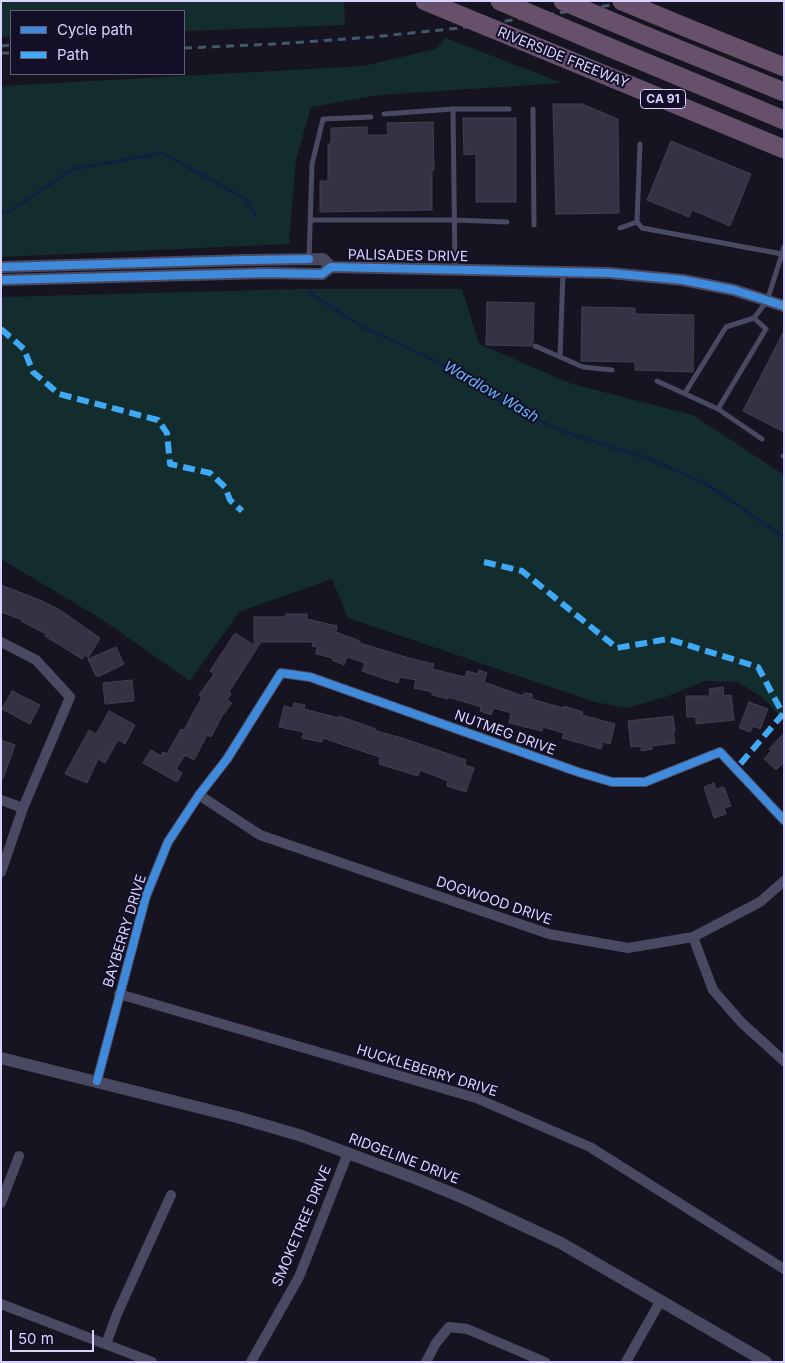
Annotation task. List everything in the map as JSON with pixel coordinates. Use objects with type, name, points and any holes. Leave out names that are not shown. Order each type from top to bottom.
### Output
[{"type":"highway","name":"RIVERSIDE FREEWAY","points":[[426,1],[784,149]]},
{"type":"highway","points":[[500,1],[784,120]]},
{"type":"highway","points":[[563,1],[784,92]]},
{"type":"highway","points":[[622,1],[784,67]]},
{"type":"street","name":"PALISADES DRIVE","points":[[1,266],[323,259],[331,267]]},
{"type":"street","name":"PALISADES DRIVE","points":[[1,280],[322,274],[331,267],[610,273],[683,280],[734,290],[784,306]]},
{"type":"street","points":[[1,642],[36,660],[70,697],[23,808],[1,872]]},
{"type":"street","name":"NUTMEG DRIVE","points":[[281,673],[310,677],[578,772],[612,782],[645,782],[720,752],[784,820]]},
{"type":"street","name":"BAYBERRY DRIVE","points":[[97,1081],[146,896],[168,842],[199,795],[227,759],[281,673]]},
{"type":"street","name":"DOGWOOD DRIVE","points":[[199,795],[260,835],[550,934],[628,948],[693,937],[760,902],[784,881]]},
{"type":"street","points":[[1,800],[23,808]]},
{"type":"street","points":[[693,937],[712,990],[742,1023],[784,1061]]},
{"type":"street","name":"HUCKLEBERRY DRIVE","points":[[119,994],[476,1098],[590,1147],[784,1269]]},
{"type":"street","name":"RIDGELINE DRIVE","points":[[1,1058],[237,1117],[302,1136],[466,1199],[552,1239],[766,1362]]},
{"type":"street","name":"SMOKETREE DRIVE","points":[[251,1362],[298,1277],[348,1153]]},
{"type":"street","points":[[1,1203],[19,1156]]},
{"type":"street","points":[[106,1344],[171,1195]]},
{"type":"street","points":[[626,1362],[661,1300]]},
{"type":"street","points":[[1,1304],[152,1362]]},
{"type":"street","points":[[426,1362],[436,1343],[449,1327],[467,1329],[545,1362]]},
{"type":"lane","points":[[384,114],[509,109]]},
{"type":"lane","points":[[533,109],[534,225]]},
{"type":"lane","points":[[452,110],[455,270]]},
{"type":"lane","points":[[309,259],[312,164],[323,119],[371,117]]},
{"type":"lane","points":[[640,144],[636,222],[642,228],[782,254]]},
{"type":"lane","points":[[311,220],[507,222]]},
{"type":"lane","points":[[620,228],[636,222]]},
{"type":"lane","points":[[685,392],[726,327],[754,318],[767,301],[784,247]]},
{"type":"lane","points":[[560,357],[563,272]]},
{"type":"lane","points":[[718,408],[766,329],[754,318]]},
{"type":"lane","points":[[535,346],[583,367],[612,370]]},
{"type":"lane","points":[[656,381],[718,408],[762,439]]},
{"type":"green space","points":[[1,1],[344,1],[345,25],[185,31],[185,10],[10,10],[10,37],[1,37]]},
{"type":"green space","points":[[446,38],[562,83],[379,95],[311,107],[296,160],[289,244],[1,257],[1,86],[364,66],[435,49]]},
{"type":"green space","points":[[301,289],[462,289],[479,344],[572,384],[693,415],[784,475],[784,721],[763,698],[738,682],[705,681],[666,697],[626,708],[595,702],[348,618],[332,579],[239,612],[190,681],[103,620],[1,559],[1,297]]},
{"type":"building","points":[[553,104],[582,104],[618,119],[619,213],[556,214]]},
{"type":"building","points":[[463,118],[516,118],[516,202],[476,202],[476,154],[464,155]]},
{"type":"building","points":[[433,122],[434,170],[432,170],[432,210],[320,212],[320,181],[328,181],[328,144],[331,144],[331,128],[367,127],[367,135],[388,135],[387,123]]},
{"type":"building","points":[[671,141],[751,174],[730,226],[692,210],[689,217],[647,200]]},
{"type":"building","points":[[487,302],[534,303],[533,342],[531,346],[486,345]]},
{"type":"building","points":[[582,307],[635,308],[635,314],[694,315],[693,372],[635,370],[635,362],[581,361]]},
{"type":"building","points":[[784,331],[784,432],[743,411]]},
{"type":"building","points":[[1,585],[60,610],[100,638],[88,658],[86,654],[82,659],[22,620],[1,612]]},
{"type":"building","points":[[286,614],[307,614],[307,619],[337,626],[336,632],[360,641],[360,643],[434,664],[432,669],[465,677],[467,671],[478,674],[479,670],[487,673],[484,682],[523,696],[524,693],[532,694],[532,699],[563,708],[564,706],[583,712],[582,715],[615,724],[610,744],[603,742],[601,749],[562,738],[564,733],[543,727],[542,731],[509,723],[511,713],[494,708],[491,715],[480,711],[481,707],[448,697],[448,699],[432,695],[432,692],[414,688],[416,680],[400,677],[398,683],[382,678],[362,671],[365,663],[347,657],[344,665],[332,660],[333,658],[316,654],[317,647],[312,646],[313,642],[261,642],[229,692],[231,694],[227,700],[232,703],[222,716],[211,737],[207,735],[194,760],[185,755],[176,769],[182,773],[177,782],[143,763],[151,750],[161,756],[163,752],[167,754],[181,729],[184,730],[202,697],[199,695],[214,674],[210,671],[235,633],[254,645],[254,617],[286,617]]},
{"type":"building","points":[[116,647],[124,664],[100,676],[96,676],[88,659]]},
{"type":"building","points":[[132,680],[134,701],[105,704],[103,683]]},
{"type":"building","points":[[723,687],[724,696],[731,695],[734,720],[696,724],[696,717],[687,717],[686,696],[710,696],[709,689]]},
{"type":"building","points":[[12,691],[40,705],[30,724],[2,709]]},
{"type":"building","points":[[749,702],[768,709],[760,729],[753,726],[750,732],[739,728]]},
{"type":"building","points":[[294,703],[305,705],[304,709],[339,718],[339,716],[376,729],[376,731],[466,760],[465,765],[474,768],[466,792],[447,786],[448,781],[420,770],[418,776],[379,764],[380,757],[323,738],[322,742],[302,738],[304,732],[279,727],[284,706],[293,708]]},
{"type":"building","points":[[109,711],[135,725],[125,744],[118,740],[105,763],[98,759],[87,783],[65,774],[89,730],[96,734]]},
{"type":"building","points":[[673,716],[675,743],[652,746],[652,749],[641,751],[641,746],[631,747],[628,721]]},
{"type":"building","points":[[784,733],[784,762],[776,770],[764,759],[771,751],[769,749]]},
{"type":"building","points":[[1,740],[15,745],[3,779],[1,779]]},
{"type":"building","points":[[714,783],[716,789],[724,787],[731,806],[724,808],[726,814],[714,818],[704,787]]},
{"type":"waterway","name":"Wardlow Wash","points":[[1,212],[10,211],[73,169],[162,153],[246,199],[256,216]]},
{"type":"waterway","name":"Wardlow Wash","points":[[309,292],[359,325],[436,361],[507,405],[567,433],[653,460],[708,485],[784,537]]},
{"type":"railway","points":[[185,48],[373,37],[459,28],[638,1]]},
{"type":"railway","points":[[1,46],[10,45]]},
{"type":"railway","points":[[1,53],[10,53]]},
{"type":"marked path","points":[[1,329],[24,349],[33,372],[59,394],[158,420],[167,433],[170,464],[210,473],[225,487],[230,500],[242,511]]},
{"type":"marked path","points":[[484,562],[522,571],[617,648],[668,639],[758,667],[783,714],[736,769]]},
{"type":"cycle path","points":[[1,267],[309,259]]},
{"type":"cycle path","points":[[1,280],[266,273],[322,274],[331,267],[610,273],[683,280],[734,290],[784,306]]},
{"type":"cycle path","points":[[97,1081],[146,896],[168,842],[199,795],[227,759],[281,673],[310,677],[578,772],[612,782],[645,782],[720,752],[784,820]]}]
